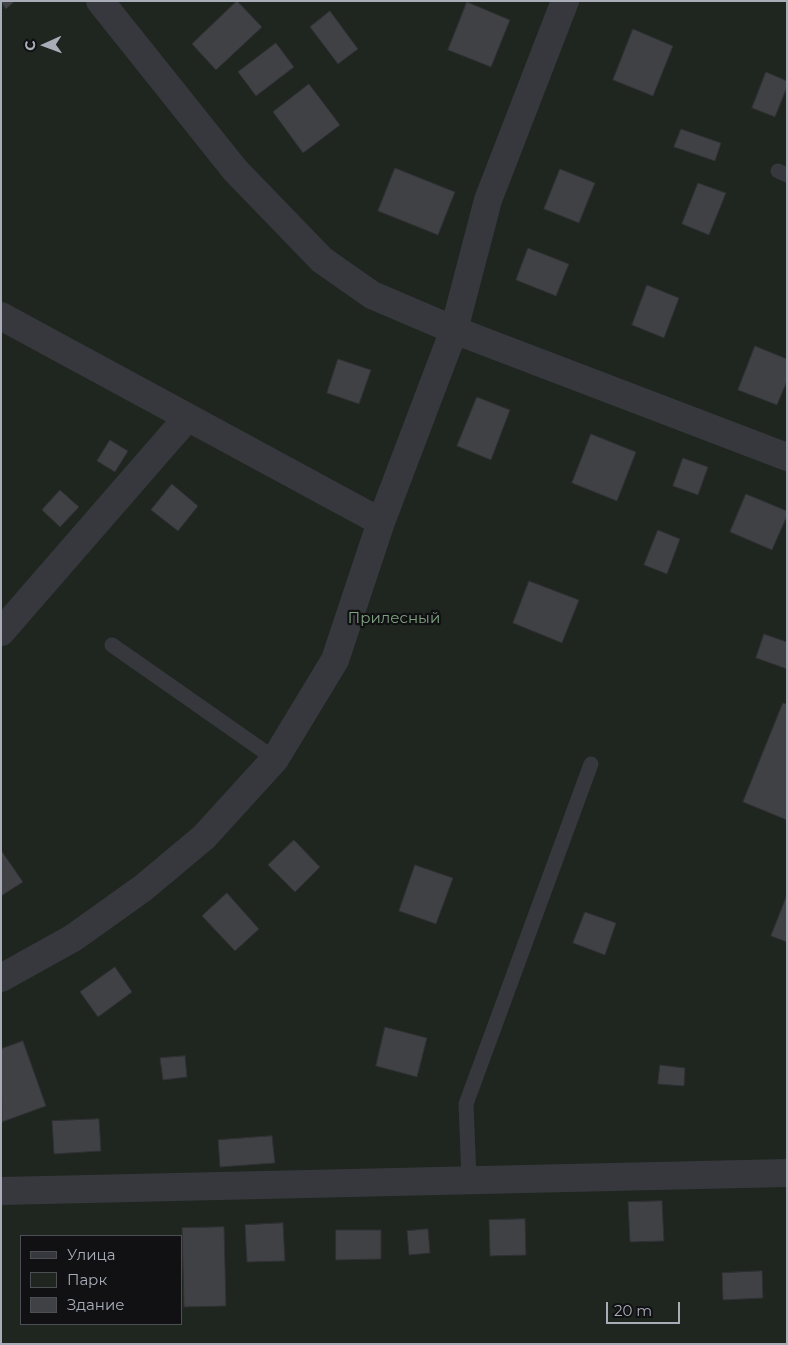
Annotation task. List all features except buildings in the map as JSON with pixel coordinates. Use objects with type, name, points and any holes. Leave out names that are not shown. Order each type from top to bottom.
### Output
[{"type":"street","points":[[100,1],[235,170],[322,260],[372,296],[454,330],[787,457]]},
{"type":"street","points":[[1,978],[73,938],[143,888],[204,837],[274,759],[335,660],[382,522],[454,330],[488,200],[565,1]]},
{"type":"street","points":[[1,316],[382,522]]},
{"type":"street","points":[[1,632],[187,418]]},
{"type":"street","points":[[1,1191],[787,1173]]},
{"type":"lane","points":[[112,645],[274,759]]},
{"type":"lane","points":[[469,1180],[466,1104],[591,764]]},
{"type":"green space","name":"Прилесный","points":[[1,1],[787,1],[787,1344],[1,1344]]}]
